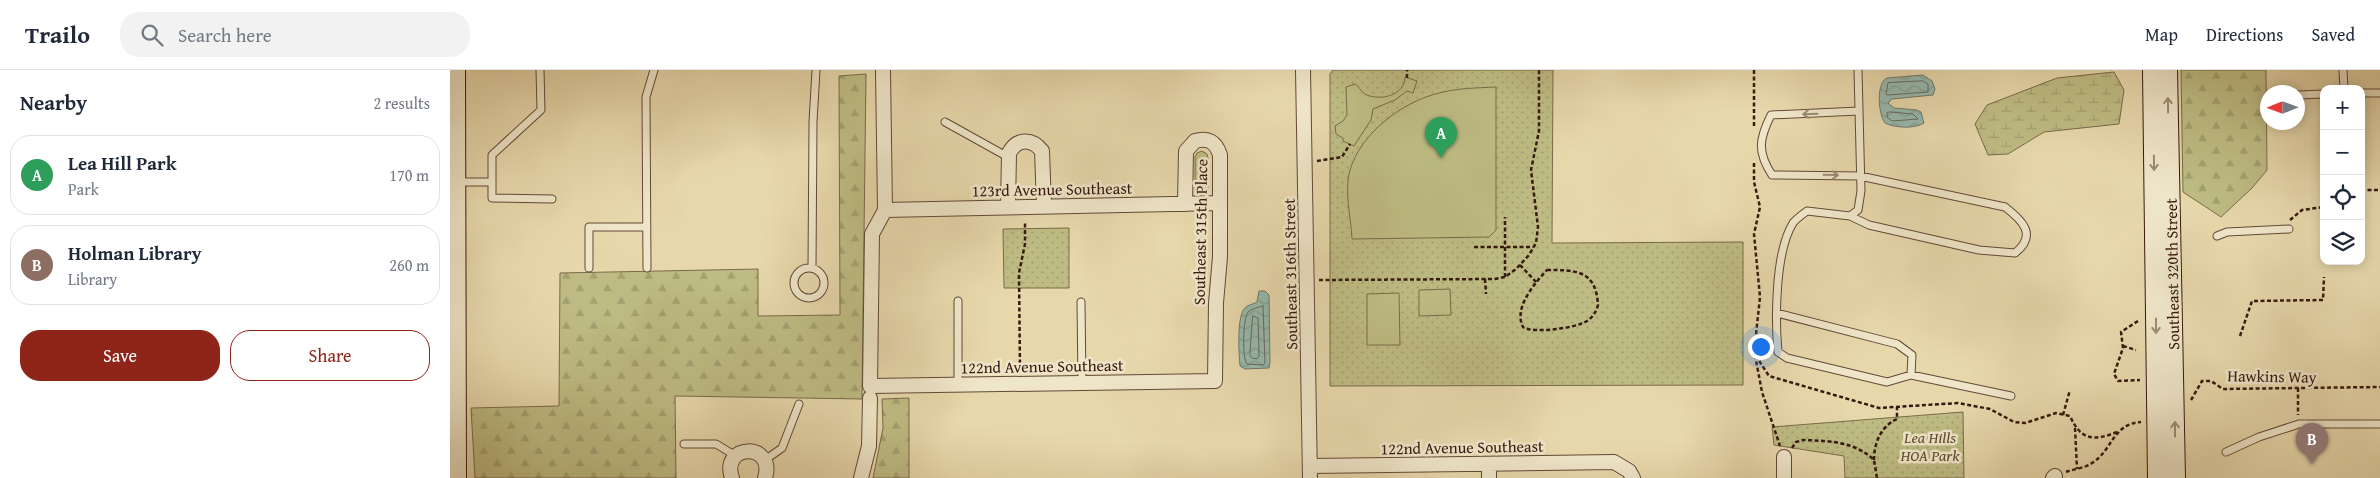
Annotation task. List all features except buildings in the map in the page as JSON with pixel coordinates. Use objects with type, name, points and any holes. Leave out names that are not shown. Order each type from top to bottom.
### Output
[{"type":"street","points":[[455,70],[456,478]]},
{"type":"street","points":[[861,478],[869,446],[872,234],[885,210],[883,70]]},
{"type":"street","name":"Southeast 316th Street","points":[[1304,70],[1310,472]]},
{"type":"street","name":"Southeast 320th Street","points":[[2153,70],[2158,478]]},
{"type":"street","name":"Southeast 320th Street","points":[[2167,70],[2175,478]]},
{"type":"street","name":"Southeast 315th Place","points":[[1185,204],[1186,151],[1194,140],[1201,139],[1214,143],[1220,155],[1215,381]]},
{"type":"street","points":[[1008,207],[1008,157],[1012,147],[1018,142],[1025,141],[1038,146],[1044,158],[1044,206]]},
{"type":"street","name":"123rd Avenue Southeast","points":[[885,210],[1220,203]]},
{"type":"street","name":"122nd Avenue Southeast","points":[[870,392],[958,385],[1215,381]]},
{"type":"street","points":[[732,478],[730,466],[736,456],[751,451],[764,460],[767,472],[766,478]]},
{"type":"street","points":[[1784,456],[1784,478]]},
{"type":"street","name":"122nd Avenue Southeast","points":[[1310,472],[1489,471],[1614,462],[1629,471],[1633,478]]},
{"type":"lane","points":[[540,70],[541,110],[492,155],[492,198],[552,199]]},
{"type":"lane","points":[[647,268],[646,97],[654,70]]},
{"type":"lane","points":[[812,268],[813,122],[816,70]]},
{"type":"lane","points":[[1850,216],[1858,210],[1860,176],[1858,70]]},
{"type":"lane","points":[[2343,70],[2344,85]]},
{"type":"lane","points":[[2365,94],[2380,93]]},
{"type":"lane","points":[[2305,95],[2320,94]]},
{"type":"lane","points":[[1859,111],[1772,115],[1762,133],[1762,160],[1772,175],[1860,176],[2005,207],[2022,220],[2026,235],[2023,246],[2015,253],[1979,250],[1868,224],[1850,216],[1807,211],[1793,223],[1781,257],[1777,313],[1778,352],[1787,358],[1888,382],[1911,375],[2011,396]]},
{"type":"lane","points":[[945,122],[1008,157]]},
{"type":"lane","points":[[454,182],[492,182]]},
{"type":"lane","points":[[589,268],[589,228],[646,227]]},
{"type":"lane","points":[[2217,236],[2227,232],[2290,229]]},
{"type":"lane","points":[[812,268],[823,277],[824,287],[818,295],[805,298],[796,292],[793,282],[797,272],[812,268]]},
{"type":"lane","points":[[958,301],[958,385]]},
{"type":"lane","points":[[1081,302],[1082,383]]},
{"type":"lane","points":[[1777,313],[1897,344],[1912,355],[1911,375]]},
{"type":"lane","points":[[764,460],[782,448],[799,404]]},
{"type":"lane","points":[[2226,452],[2259,437],[2299,424],[2380,424]]},
{"type":"lane","points":[[684,444],[716,444],[736,456]]},
{"type":"path","points":[[1407,70],[1407,78]]},
{"type":"path","points":[[1307,280],[1485,279],[1505,277],[1520,265],[1533,247],[1538,227],[1531,170],[1539,131],[1539,70]]},
{"type":"path","points":[[1754,70],[1754,135]]},
{"type":"path","points":[[1305,162],[1338,159],[1346,153],[1350,144]]},
{"type":"path","points":[[1754,154],[1754,182],[1760,207],[1754,234],[1760,297],[1754,353],[1762,392],[1784,456]]},
{"type":"path","points":[[2365,190],[2380,190]]},
{"type":"path","points":[[1020,384],[1019,273],[1025,244],[1025,207]]},
{"type":"path","points":[[2290,229],[2290,219],[2296,214],[2309,208],[2320,207]]},
{"type":"path","points":[[1505,216],[1505,277]]},
{"type":"path","points":[[1474,247],[1533,247]]},
{"type":"path","points":[[1520,265],[1536,282]]},
{"type":"path","points":[[1547,270],[1578,272],[1586,276],[1596,289],[1598,306],[1596,312],[1579,326],[1531,331],[1526,329],[1520,319],[1528,290],[1536,282],[1547,270]]},
{"type":"path","points":[[2240,336],[2252,301],[2323,300],[2324,277]]},
{"type":"path","points":[[1485,279],[1486,294]]},
{"type":"path","points":[[2138,321],[2121,332],[2123,346],[2114,370],[2115,378],[2118,381],[2141,380]]},
{"type":"path","points":[[2123,346],[2136,350]]},
{"type":"path","points":[[1754,353],[1769,376],[1879,408],[1958,403],[1990,409],[2014,422],[2025,423],[2056,414],[2070,416],[2076,428],[2088,438],[2101,438],[2117,432],[2131,423],[2141,422]]},
{"type":"path","name":"Hawkins Way","points":[[2187,408],[2202,381],[2211,381],[2223,389],[2380,387]]},
{"type":"path","points":[[2298,388],[2299,424]]},
{"type":"path","points":[[2063,415],[2070,390]]},
{"type":"path","points":[[1876,478],[1874,460],[1877,439],[1897,419],[1897,407]]},
{"type":"path","points":[[2076,428],[2077,469]]},
{"type":"path","points":[[2054,477],[2092,464],[2105,451],[2117,432]]},
{"type":"path","points":[[1784,456],[1796,442],[1803,440],[1848,444],[1859,449],[1874,460]]},
{"type":"green space","points":[[1333,70],[1553,70],[1552,243],[1743,242],[1743,385],[1330,386],[1330,74]]},
{"type":"green space","points":[[2181,70],[2266,70],[2266,85],[2260,85],[2260,130],[2267,130],[2267,170],[2252,188],[2221,217],[2183,192]]},
{"type":"green space","points":[[2114,72],[2124,90],[2119,124],[2044,132],[2008,154],[1988,155],[1975,124],[1987,105],[2057,78]]},
{"type":"green space","points":[[866,74],[862,399],[675,396],[676,478],[475,478],[471,408],[559,406],[560,273],[758,269],[758,316],[840,315],[839,76]]},
{"type":"green space","points":[[1405,77],[1417,81],[1413,93],[1407,91],[1395,100],[1373,109],[1371,120],[1354,146],[1343,141],[1343,138],[1336,134],[1335,126],[1343,121],[1347,115],[1346,87],[1355,84],[1367,95],[1385,97],[1397,92],[1401,88]]},
{"type":"green space","points":[[1496,87],[1496,230],[1489,237],[1352,239],[1348,178],[1355,156],[1373,132],[1397,112],[1425,97],[1453,90]]},
{"type":"green space","points":[[1202,151],[1207,154],[1208,158],[1208,193],[1207,196],[1200,198],[1195,192],[1195,157],[1197,153]]},
{"type":"green space","points":[[1069,228],[1069,288],[1004,288],[1003,229]]},
{"type":"green space","points":[[1450,289],[1451,315],[1419,316],[1419,290]]},
{"type":"green space","points":[[1399,293],[1400,345],[1367,345],[1367,294]]},
{"type":"green space","points":[[909,398],[909,478],[873,478],[883,428],[882,399]]},
{"type":"green space","name":"Lea Hills HOA Park","points":[[1963,412],[1964,478],[1845,478],[1844,456],[1774,445],[1772,427]]},
{"type":"water","points":[[1923,75],[1932,81],[1935,89],[1933,95],[1892,99],[1888,103],[1894,108],[1921,112],[1924,123],[1904,127],[1885,123],[1879,99],[1883,81],[1887,78]]},
{"type":"water","points":[[1259,291],[1265,291],[1269,295],[1269,368],[1245,369],[1240,366],[1239,326],[1243,311],[1246,307],[1257,302]]},
{"type":"place","name":"Lea Hill Park","points":[[1441,158]]},
{"type":"place","name":"Holman Library","points":[[2312,464]]}]
